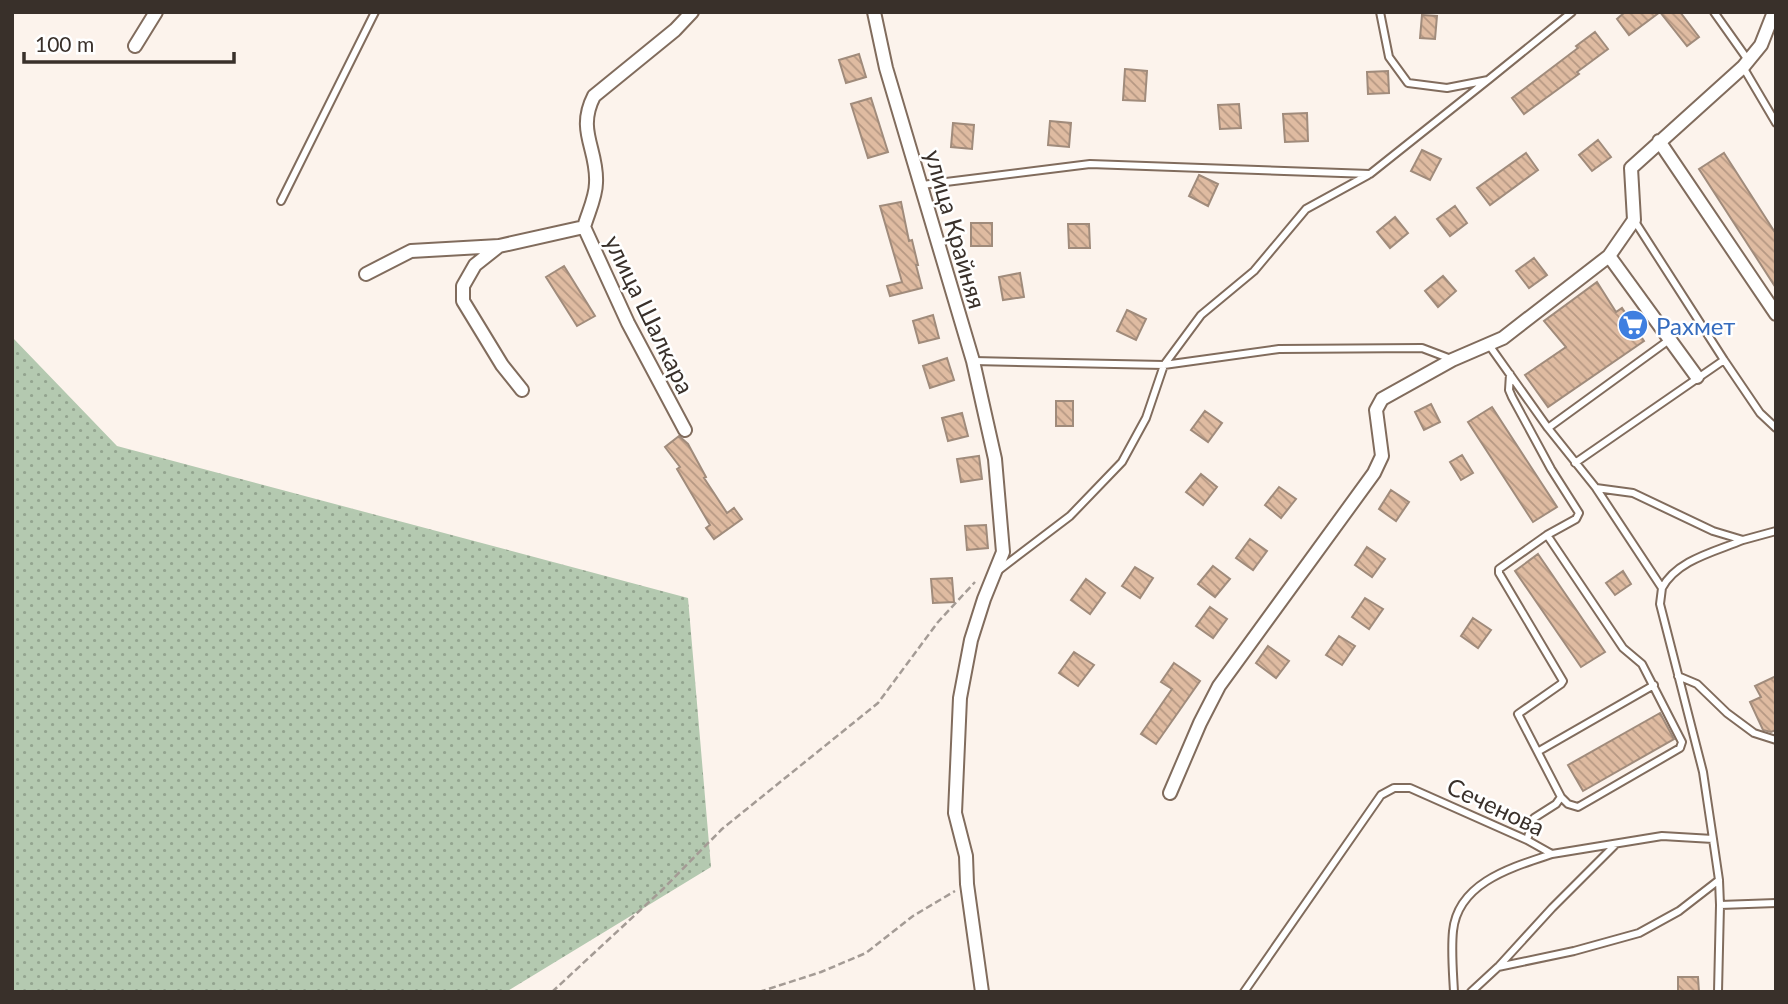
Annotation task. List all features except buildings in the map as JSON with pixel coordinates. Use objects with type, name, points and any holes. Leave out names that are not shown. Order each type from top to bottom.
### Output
[{"type":"street","points":[[135,46],[156,12]]},
{"type":"street","name":"улица Шалкара","points":[[685,430],[628,323],[584,227],[596,186],[586,128],[587,110],[594,96],[675,30],[692,12]]},
{"type":"street","name":"улица Крайняя","points":[[874,12],[886,68],[973,361],[995,459],[1003,551],[989,574],[971,640],[960,698],[955,813],[966,856],[967,884],[982,992]]},
{"type":"street","points":[[1170,793],[1199,723],[1219,685],[1374,473],[1382,456],[1376,410],[1382,399],[1517,328],[1609,256],[1634,220],[1631,168],[1746,64],[1761,45],[1774,12]]},
{"type":"street","points":[[1659,141],[1776,314]]},
{"type":"street","points":[[366,274],[411,251],[499,246],[584,227]]},
{"type":"street","points":[[499,246],[475,265],[463,286],[463,301],[502,365],[522,390]]},
{"type":"street","points":[[1609,256],[1698,377]]},
{"type":"lane","points":[[281,201],[375,12]]},
{"type":"lane","points":[[1380,12],[1389,57],[1408,83],[1447,88],[1488,80]]},
{"type":"lane","points":[[989,574],[1070,516],[1122,462],[1146,418],[1164,365],[1201,315],[1254,271],[1306,209],[1370,174],[1572,12]]},
{"type":"lane","points":[[1714,12],[1746,64],[1776,123]]},
{"type":"lane","points":[[922,185],[1090,164],[1370,174]]},
{"type":"lane","points":[[1634,220],[1760,413],[1776,428]]},
{"type":"lane","points":[[1548,428],[1670,340]]},
{"type":"lane","points":[[1489,345],[1548,428],[1596,488],[1662,588]]},
{"type":"lane","points":[[973,361],[1164,365],[1279,349],[1422,348],[1452,360]]},
{"type":"lane","points":[[1575,463],[1724,360]]},
{"type":"lane","points":[[1510,374],[1509,390],[1512,397],[1551,469],[1579,513],[1576,519],[1548,535],[1499,569],[1563,681],[1518,714],[1561,797],[1568,804],[1578,807],[1680,748],[1682,742],[1642,664],[1623,648],[1548,535]]},
{"type":"lane","points":[[1596,488],[1633,493],[1713,531],[1743,540]]},
{"type":"lane","points":[[1718,992],[1719,880],[1703,772],[1660,604],[1662,588],[1668,577],[1679,567],[1743,540],[1776,531]]},
{"type":"lane","points":[[1678,676],[1698,684],[1727,713],[1754,733],[1776,740]]},
{"type":"lane","points":[[1539,751],[1654,685]]},
{"type":"lane","name":"Сеченова","points":[[1244,992],[1381,795],[1395,788],[1410,788],[1527,840],[1552,854],[1662,836],[1713,839]]},
{"type":"lane","points":[[1527,840],[1534,818],[1556,804],[1561,797]]},
{"type":"lane","points":[[1471,992],[1616,844]]},
{"type":"lane","points":[[1454,992],[1453,928],[1473,891],[1504,870],[1552,854]]},
{"type":"lane","points":[[1498,967],[1574,951],[1639,933],[1679,911],[1719,880]]},
{"type":"lane","points":[[1720,905],[1776,903]]},
{"type":"path","points":[[552,992],[663,889],[722,829],[878,703],[938,622],[989,574]]},
{"type":"path","points":[[759,992],[821,972],[866,953],[913,916],[967,884]]},
{"type":"green space","points":[[12,337],[117,446],[688,598],[711,867],[506,992],[12,992]]},
{"type":"place","name":"Рахмет","points":[[1633,325]]}]
